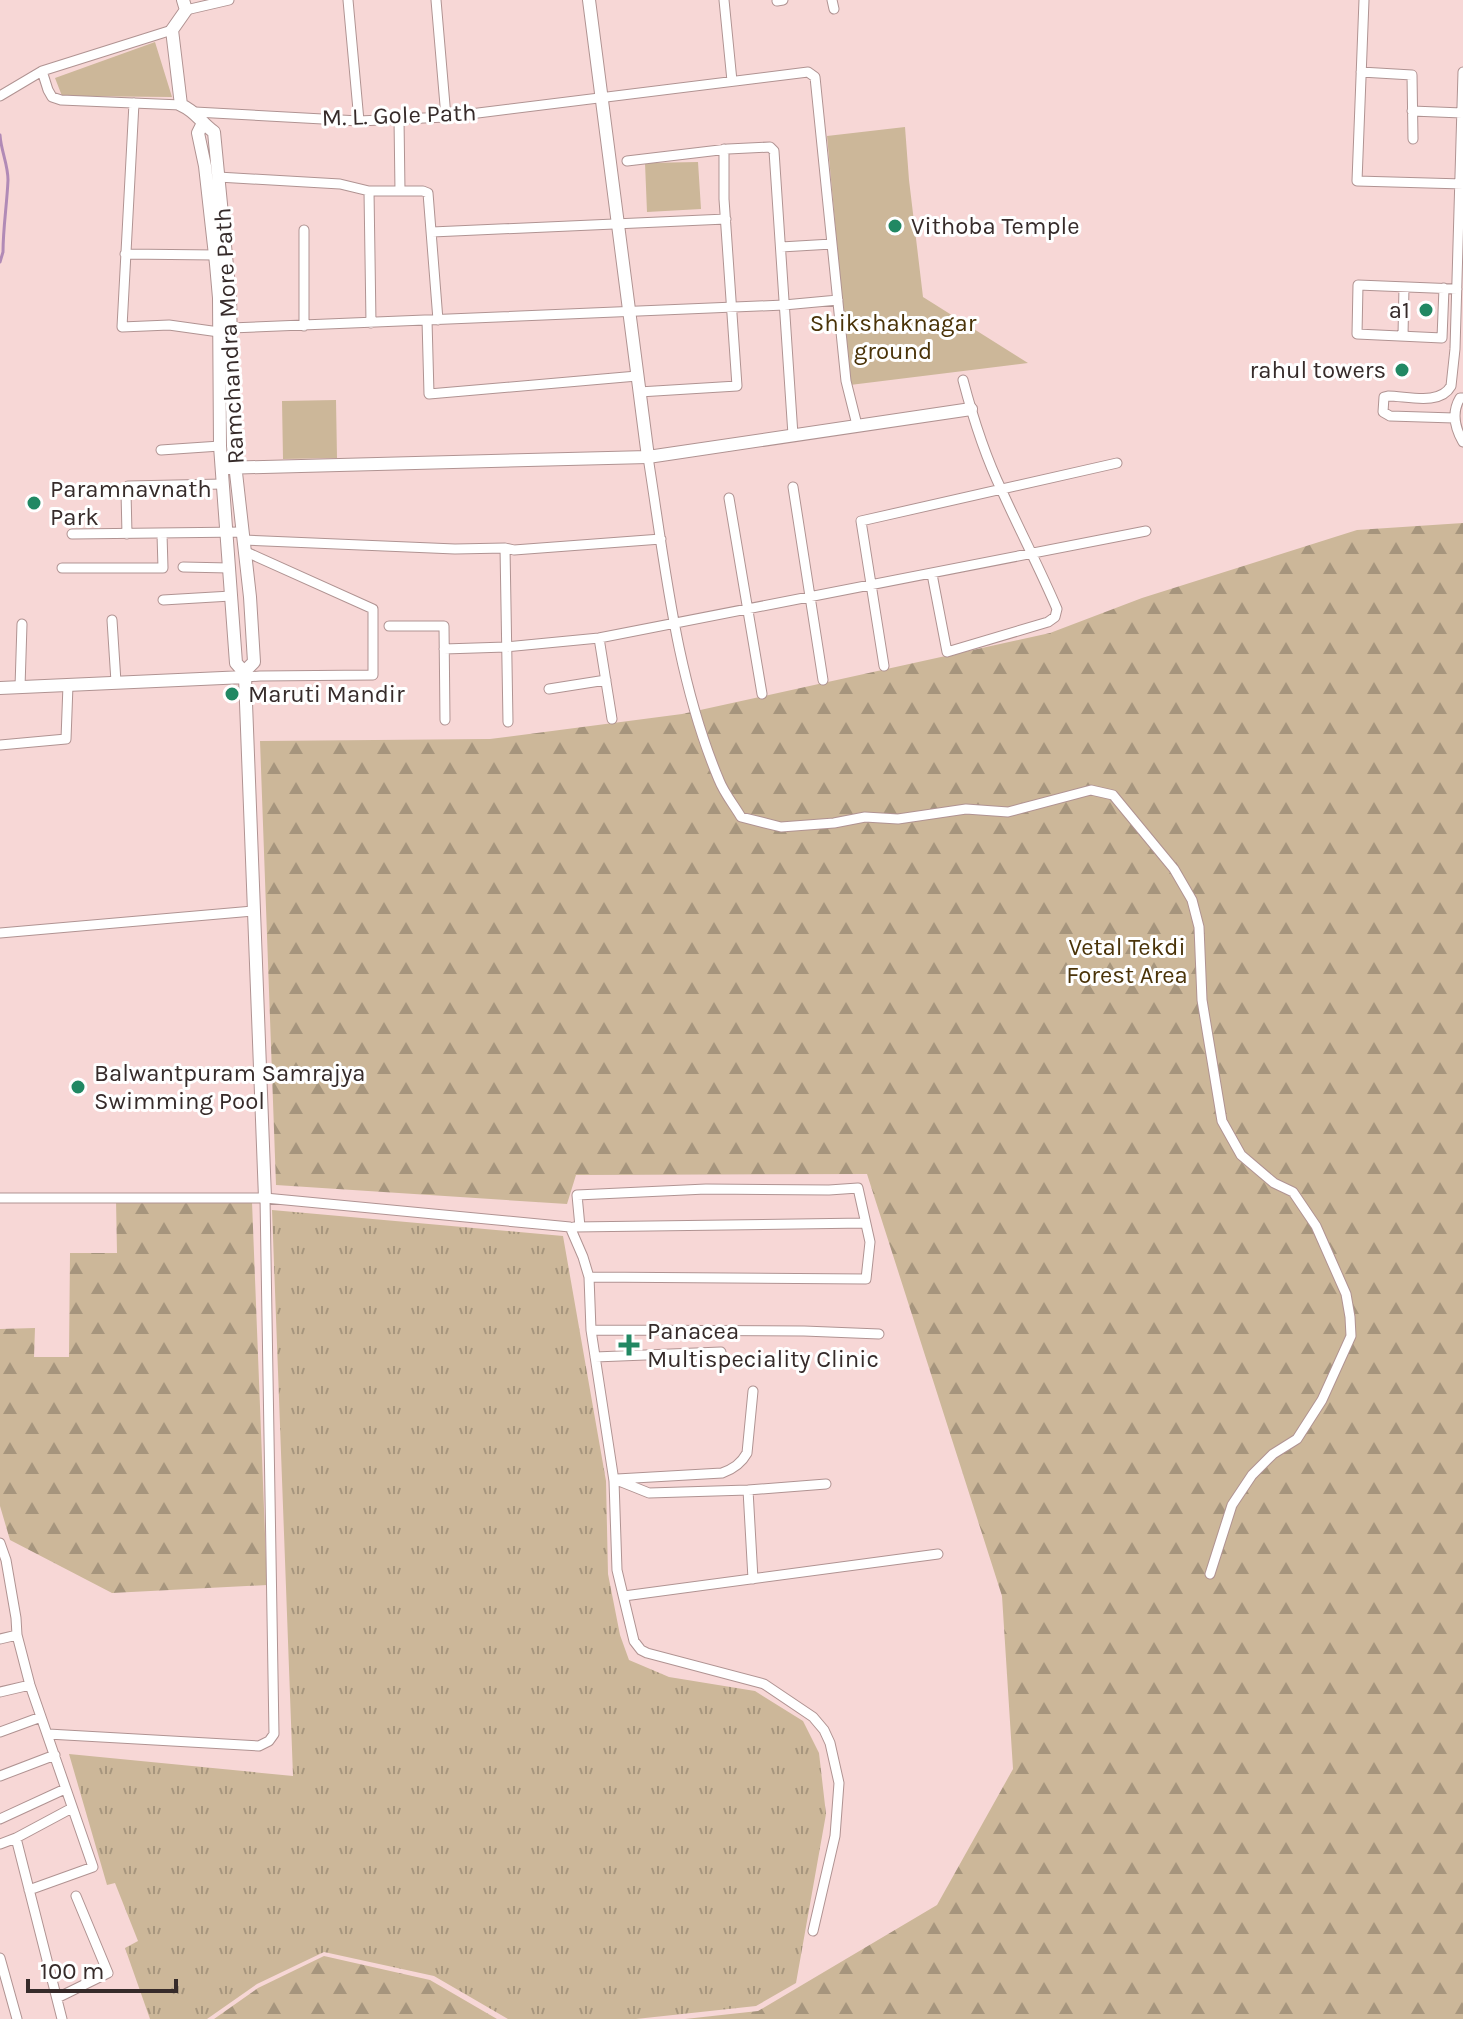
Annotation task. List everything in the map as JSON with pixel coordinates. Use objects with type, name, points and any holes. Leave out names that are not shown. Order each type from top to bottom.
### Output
[{"type":"street","points":[[181,105],[172,30],[184,3],[229,0]]},
{"type":"street","points":[[348,0],[359,121]]},
{"type":"street","points":[[436,0],[446,117]]},
{"type":"street","points":[[589,0],[639,392],[675,624],[694,708],[720,783],[741,817],[781,827],[865,817],[898,819],[966,809],[1008,812],[1091,790],[1113,795],[1174,869],[1192,900],[1199,927],[1202,1000],[1222,1121],[1241,1155],[1274,1183],[1293,1192],[1316,1226],[1346,1294],[1351,1336],[1322,1400],[1297,1439],[1273,1454],[1252,1475],[1232,1505],[1210,1574]]},
{"type":"street","points":[[724,0],[732,81]]},
{"type":"street","points":[[1364,0],[1357,181],[1462,184]]},
{"type":"street","points":[[0,96],[42,71],[172,30]]},
{"type":"street","points":[[42,71],[52,97],[61,100],[181,105],[195,112],[203,123]]},
{"type":"street","points":[[1361,72],[1412,75],[1413,139]]},
{"type":"street","points":[[1454,418],[1390,416],[1383,412],[1383,401],[1388,396],[1438,398],[1451,386],[1460,306],[1457,289],[1463,72]]},
{"type":"street","name":"M. L. Gole Path","points":[[195,112],[359,121],[446,117],[810,73],[815,77],[832,244]]},
{"type":"street","points":[[134,103],[122,327],[169,325],[225,330],[838,300]]},
{"type":"street","points":[[1412,111],[1462,113]]},
{"type":"street","points":[[399,119],[400,191]]},
{"type":"street","name":"Ramchandra More Path","points":[[244,675],[254,662],[225,330],[205,166],[198,133],[203,123],[214,132],[228,263],[225,330],[220,446],[236,663],[244,675],[265,1198]]},
{"type":"street","points":[[627,161],[724,149],[770,147],[774,151],[793,435]]},
{"type":"street","points":[[639,392],[737,386],[724,149]]},
{"type":"street","points":[[218,177],[340,184],[369,191],[428,193],[432,232],[429,394],[637,376]]},
{"type":"street","points":[[369,191],[371,323]]},
{"type":"street","points":[[432,232],[726,219]]},
{"type":"street","points":[[304,230],[304,326]]},
{"type":"street","points":[[781,247],[832,244],[846,381],[857,425]]},
{"type":"street","points":[[125,254],[216,255]]},
{"type":"street","points":[[1444,288],[1442,338],[1357,334],[1358,285],[1444,288],[1457,289]]},
{"type":"street","points":[[1403,335],[1404,287]]},
{"type":"street","points":[[932,574],[947,652],[1048,622],[1055,617],[1057,609],[1001,490],[963,380]]},
{"type":"street","points":[[1463,398],[1457,402],[1454,418],[1463,442]]},
{"type":"street","points":[[222,468],[648,457],[971,409]]},
{"type":"street","points":[[161,450],[220,446]]},
{"type":"street","points":[[884,666],[861,521],[1117,463]]},
{"type":"street","points":[[127,534],[127,489],[223,484]]},
{"type":"street","points":[[793,487],[823,680]]},
{"type":"street","points":[[729,498],[762,694]]},
{"type":"street","points":[[444,649],[599,638],[1146,531]]},
{"type":"street","points":[[0,688],[244,675],[373,675],[373,609],[227,533],[72,534]]},
{"type":"street","points":[[62,568],[163,568],[162,534]]},
{"type":"street","points":[[243,541],[514,550],[661,539]]},
{"type":"street","points":[[505,548],[508,722]]},
{"type":"street","points":[[183,567],[229,568]]},
{"type":"street","points":[[163,600],[231,596]]},
{"type":"street","points":[[112,620],[116,682]]},
{"type":"street","points":[[20,687],[22,624]]},
{"type":"street","points":[[389,626],[444,626],[445,720]]},
{"type":"street","points":[[599,638],[612,719]]},
{"type":"street","points":[[549,689],[606,680]]},
{"type":"street","points":[[0,745],[66,739],[68,685]]},
{"type":"street","points":[[0,933],[253,911]]},
{"type":"street","points":[[589,1277],[866,1279],[870,1242],[858,1188],[706,1189],[577,1195],[575,1227],[589,1277],[591,1330],[614,1479],[617,1570],[634,1641],[647,1653],[764,1684],[813,1717],[824,1730],[839,1783],[835,1836],[813,1931]]},
{"type":"street","points":[[0,1198],[265,1198],[575,1227],[865,1223]]},
{"type":"street","points":[[48,1734],[259,1746],[274,1734],[265,1198]]},
{"type":"street","points":[[591,1330],[879,1334]]},
{"type":"street","points":[[595,1357],[721,1352]]},
{"type":"street","points":[[614,1479],[722,1473],[735,1468],[747,1453],[753,1391]]},
{"type":"street","points":[[614,1479],[649,1493],[826,1484]]},
{"type":"street","points":[[748,1490],[753,1579]]},
{"type":"street","points":[[1,1548],[30,1685],[93,1867],[29,1890]]},
{"type":"street","points":[[624,1596],[938,1554]]},
{"type":"street","points":[[0,1639],[17,1635]]},
{"type":"street","points":[[0,1692],[30,1685]]},
{"type":"street","points":[[0,1732],[41,1717]]},
{"type":"street","points":[[0,1776],[55,1755]]},
{"type":"street","points":[[0,1819],[65,1789]]},
{"type":"street","points":[[0,1844],[72,1808]]},
{"type":"street","points":[[16,1838],[62,2019]]},
{"type":"street","points":[[57,1998],[108,1973],[76,1896]]},
{"type":"street","points":[[0,1958],[17,2019]]},
{"type":"green space","points":[[155,42],[172,97],[62,96],[55,78]]},
{"type":"green space","name":"Shikshaknagar ground","points":[[905,127],[923,297],[1028,363],[850,385],[827,136]]},
{"type":"green space","points":[[698,162],[701,209],[647,212],[645,163]]},
{"type":"green space","points":[[336,400],[337,458],[283,459],[282,401]]},
{"type":"green space","name":"Vetal Tekdi Forest Area","points":[[1463,523],[1463,2019],[685,2019],[758,2011],[937,1905],[1013,1769],[1002,1596],[867,1174],[576,1175],[567,1204],[276,1185],[260,741],[490,739],[682,714],[1050,633],[1142,598],[1357,530]]},
{"type":"green space","points":[[116,1200],[252,1202],[267,1585],[112,1593],[10,1540],[0,1506],[0,1329],[35,1328],[34,1357],[69,1357],[70,1253],[117,1253]]},
{"type":"green space","points":[[272,1210],[563,1236],[606,1481],[608,1574],[620,1635],[629,1660],[669,1677],[755,1691],[803,1721],[819,1753],[826,1814],[796,1983],[756,2006],[636,2019],[508,2019],[434,1976],[324,1952],[257,1984],[207,2019],[150,2019],[125,1948],[138,1941],[115,1883],[107,1885],[69,1754],[293,1776]]},
{"type":"green space","points":[[324,1956],[430,1980],[497,2019],[214,2019],[258,1988]]},
{"type":"waterway","points":[[0,135],[8,180],[0,262]]},
{"type":"place","name":"Vithoba Temple","points":[[895,226]]},
{"type":"place","name":"a1","points":[[1426,310]]},
{"type":"place","name":"rahul towers","points":[[1402,370]]},
{"type":"place","name":"Paramnavnath Park","points":[[34,503]]},
{"type":"place","name":"Maruti Mandir","points":[[232,694]]},
{"type":"place","name":"Balwantpuram Samrajya Swimming Pool","points":[[78,1087]]},
{"type":"place","name":"Panacea Multispeciality Clinic","points":[[629,1345]]}]
